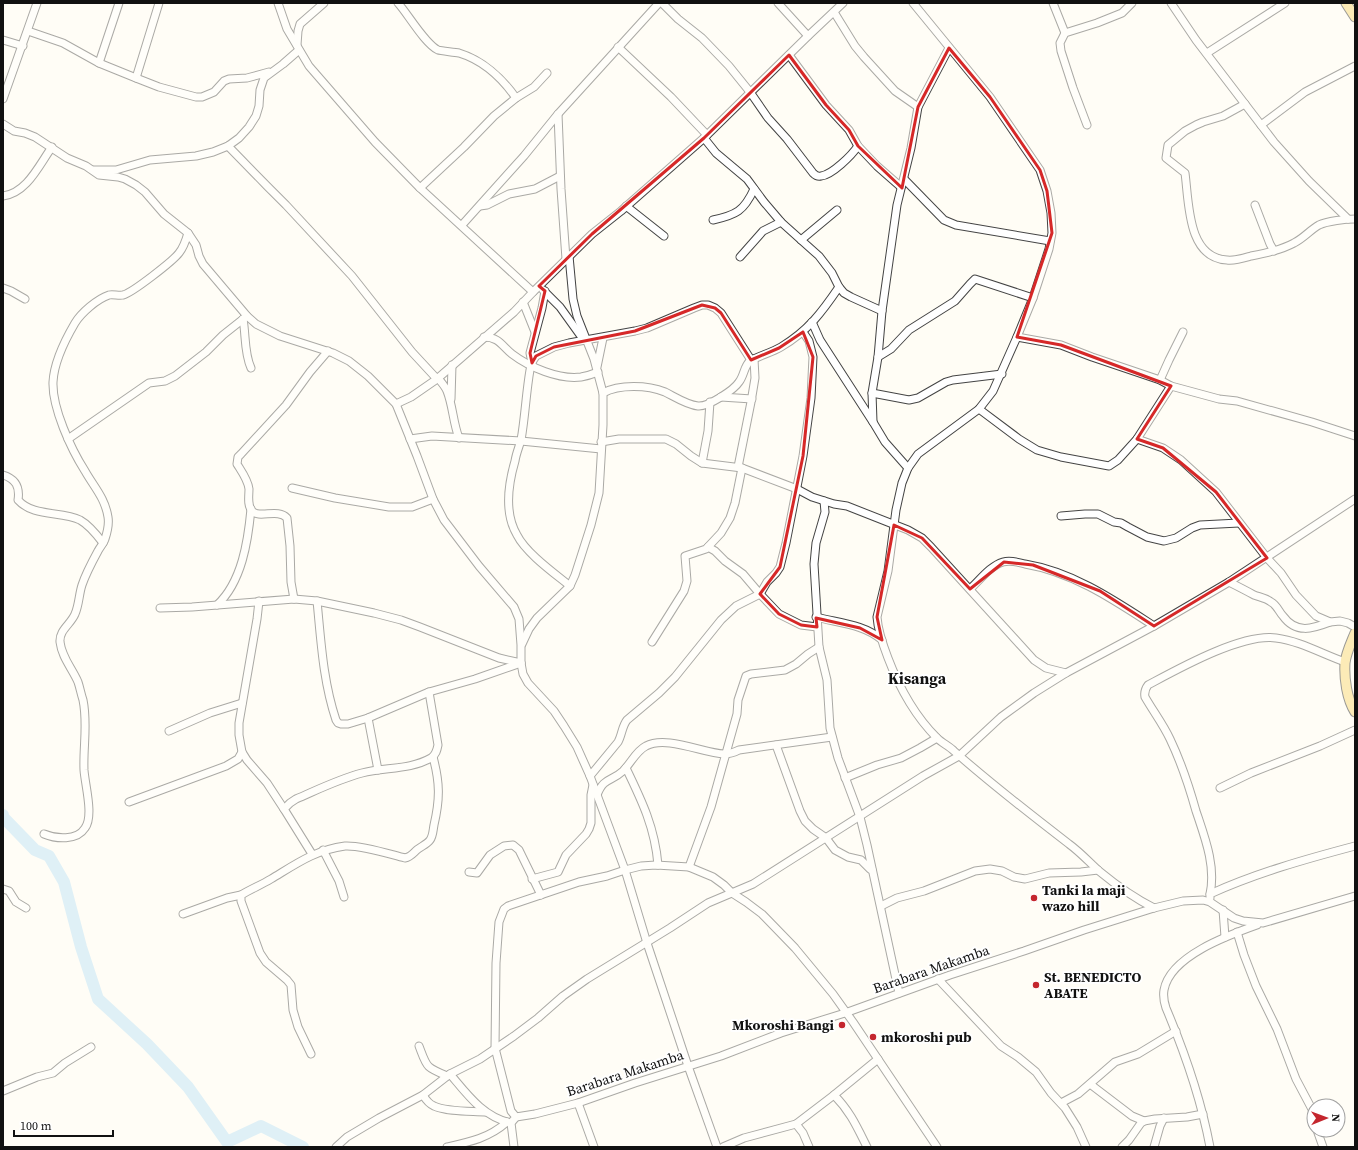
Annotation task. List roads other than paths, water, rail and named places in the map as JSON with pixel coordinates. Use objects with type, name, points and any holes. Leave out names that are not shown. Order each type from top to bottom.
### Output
[{"type":"main road","points":[[1346,3],[1355,17]]},
{"type":"main road","points":[[1355,633],[1345,662],[1348,692],[1355,712]]},
{"type":"street","points":[[3,98],[23,46],[37,3]]},
{"type":"street","points":[[99,63],[119,3]]},
{"type":"street","points":[[136,78],[159,3]]},
{"type":"street","points":[[278,3],[287,29],[309,66],[375,142],[420,188],[462,225],[533,292]]},
{"type":"street","points":[[92,170],[116,170],[150,160],[196,156],[213,152],[228,146],[239,138],[249,127],[259,106],[261,83],[264,78],[283,64],[298,48],[298,31],[300,24],[324,3]]},
{"type":"street","points":[[398,3],[424,37],[438,50],[460,54],[477,61],[501,80],[516,98]]},
{"type":"street","points":[[462,225],[524,156],[558,114],[660,3],[702,38],[729,66],[750,92],[768,118],[817,176],[822,176],[839,166],[851,156],[858,146]]},
{"type":"street","points":[[778,3],[808,36]]},
{"type":"street","points":[[396,404],[411,397],[437,378],[514,312],[592,234],[706,136],[843,3]]},
{"type":"street","points":[[913,3],[990,97],[1040,170],[1047,191],[1051,212],[1052,233],[1033,298],[1002,374],[993,391],[979,409],[918,454],[908,468],[902,483],[894,525],[888,570],[877,617],[877,624],[891,665],[900,685],[921,719],[937,738],[999,790],[1070,845],[1098,870],[1139,900],[1154,908]]},
{"type":"street","points":[[1053,3],[1065,33]]},
{"type":"street","points":[[1087,125],[1073,88],[1061,51],[1060,43],[1065,33],[1122,13],[1132,3]]},
{"type":"street","points":[[1171,3],[1274,142],[1309,181],[1352,219]]},
{"type":"street","points":[[1207,53],[1285,3]]},
{"type":"street","points":[[834,12],[854,46],[864,58],[895,91],[918,107]]},
{"type":"street","points":[[28,31],[63,43],[99,63],[136,78],[172,91],[196,97],[202,97],[214,92],[224,81],[229,79],[247,78],[271,72]]},
{"type":"street","points":[[3,40],[23,46]]},
{"type":"street","points":[[618,47],[671,97],[706,136],[716,153],[747,179],[781,222],[819,256],[832,273],[844,293],[882,311]]},
{"type":"street","points":[[873,422],[872,393],[878,357],[882,311],[893,226],[900,187],[904,180],[918,107],[949,48]]},
{"type":"street","points":[[789,55],[826,105],[849,130],[858,146],[900,187]]},
{"type":"street","points":[[1262,125],[1305,92],[1355,66]]},
{"type":"street","points":[[420,188],[464,147],[494,116],[516,98],[534,87],[547,73]]},
{"type":"street","points":[[1245,104],[1223,116],[1203,122],[1185,131],[1168,145],[1166,158],[1185,173],[1188,208],[1194,233],[1201,247],[1210,255],[1218,259],[1242,259],[1274,251],[1299,240],[1320,224],[1352,219]]},
{"type":"street","points":[[521,645],[529,629],[537,618],[570,586],[591,525],[598,493],[604,405],[603,392],[598,370],[585,341],[573,299],[567,258],[560,176],[558,114]]},
{"type":"street","points":[[3,124],[14,131],[25,132],[52,147],[67,158],[99,175],[126,179],[136,185],[145,192],[164,214],[188,233],[196,245],[203,264],[245,318],[280,336],[328,351],[343,358],[368,376],[396,404],[433,499],[444,520],[453,534],[514,607],[519,618],[521,663],[523,674],[528,683],[554,711],[574,742],[590,776],[625,870],[646,943],[717,1147]]},
{"type":"street","points":[[228,146],[286,205],[352,276],[412,352],[447,390],[451,402]]},
{"type":"street","points":[[3,196],[17,192],[25,185],[52,147]]},
{"type":"street","points":[[480,206],[487,205],[509,194],[535,189],[560,176]]},
{"type":"street","points":[[904,180],[944,220],[956,225],[1050,242]]},
{"type":"street","points":[[713,220],[730,216],[735,213],[747,203],[754,189]]},
{"type":"street","points":[[1256,205],[1274,251]]},
{"type":"street","points":[[626,206],[664,236]]},
{"type":"street","points":[[801,240],[837,210]]},
{"type":"street","points":[[740,257],[763,231],[781,222]]},
{"type":"street","points":[[44,834],[60,838],[74,836],[85,828],[88,820],[84,770],[86,725],[85,712],[77,682],[66,662],[60,640],[61,633],[75,613],[81,588],[105,539],[108,518],[100,493],[85,472],[68,439],[56,406],[53,382],[57,362],[65,340],[76,321],[90,306],[108,295],[125,294],[171,262],[184,247],[188,233]]},
{"type":"street","points":[[878,357],[891,349],[909,330],[955,301],[975,279],[1033,298]]},
{"type":"street","points":[[539,286],[560,306],[585,341]]},
{"type":"street","points":[[603,392],[617,388],[645,386],[692,405],[703,406],[733,389],[739,383],[747,364],[779,348],[803,332],[840,287]]},
{"type":"street","points":[[3,288],[25,299]]},
{"type":"street","points":[[545,291],[530,353],[531,364],[521,441],[514,462],[508,499],[510,519],[517,536],[525,547],[570,586]]},
{"type":"street","points":[[523,302],[535,332]]},
{"type":"street","points":[[531,364],[536,356],[554,347],[647,328],[694,308],[708,305],[721,313],[753,360],[754,378],[752,398],[735,503],[730,518],[721,533],[708,547],[685,556],[687,581],[684,591],[652,642]]},
{"type":"street","points":[[245,318],[247,357],[251,368]]},
{"type":"street","points":[[68,439],[150,383],[165,381],[175,376],[206,352],[223,335],[245,318]]},
{"type":"street","points":[[812,322],[820,340],[885,442],[908,468]]},
{"type":"street","points":[[590,776],[621,738],[623,726],[627,720],[655,697],[675,677],[726,615],[736,606],[760,594],[767,582],[780,567],[797,489],[811,398],[813,357],[809,341],[803,332]]},
{"type":"street","points":[[1160,380],[1183,332]]},
{"type":"street","points":[[484,337],[498,340],[504,348],[520,360],[551,374],[580,377],[598,370]]},
{"type":"street","points":[[1017,337],[1060,345],[1160,380],[1171,386],[1312,422],[1355,436]]},
{"type":"street","points":[[598,370],[603,338]]},
{"type":"street","points":[[218,605],[226,594],[241,563],[248,539],[250,509],[248,484],[237,464],[238,457],[286,405],[310,372],[328,351]]},
{"type":"street","points":[[452,365],[451,402],[453,417],[459,438]]},
{"type":"street","points":[[872,393],[909,400],[918,398],[946,382],[953,380],[1002,374]]},
{"type":"street","points":[[979,409],[1036,450],[1060,457],[1109,466],[1114,464],[1137,439],[1171,386]]},
{"type":"street","points":[[721,397],[752,398]]},
{"type":"street","points":[[702,463],[708,431],[710,402]]},
{"type":"street","points":[[410,439],[432,436],[601,445],[619,439],[666,439],[676,444],[702,463],[740,467],[824,501],[847,506],[908,530],[922,538],[1034,660],[1046,668],[1066,672]]},
{"type":"street","points":[[1137,439],[1163,448],[1181,460],[1216,492],[1267,558],[1281,573],[1296,595],[1316,616],[1330,622]]},
{"type":"street","points":[[3,475],[10,477],[16,484],[19,491],[18,500],[23,506],[72,517],[81,521],[97,535],[103,543]]},
{"type":"street","points":[[292,488],[335,498],[388,507],[412,507],[433,499]]},
{"type":"street","points":[[336,1147],[353,1134],[423,1095],[448,1075],[473,1063],[514,1036],[538,1018],[563,996],[587,979],[708,903],[753,884],[923,776],[959,756],[1001,717],[1066,672],[1154,626],[1229,582],[1355,499]]},
{"type":"street","points":[[824,501],[825,512],[816,543],[814,564],[816,617],[819,647],[827,680],[830,728],[845,778],[860,817],[899,993]]},
{"type":"street","points":[[250,509],[254,513],[282,514],[287,518],[290,546],[291,582],[294,599]]},
{"type":"street","points":[[1061,516],[1098,514],[1114,522],[1128,526],[1147,537],[1164,541],[1176,538],[1200,525],[1240,523]]},
{"type":"street","points":[[708,547],[743,574],[779,614],[801,625],[817,627]]},
{"type":"street","points":[[970,589],[993,568],[1004,562],[1033,565],[1068,576],[1100,591],[1154,626]]},
{"type":"street","points":[[1229,582],[1271,601],[1289,624],[1296,627],[1308,629],[1330,622],[1340,621],[1348,622],[1355,627]]},
{"type":"street","points":[[160,608],[294,599],[317,601],[400,620],[499,658],[521,663]]},
{"type":"street","points":[[259,601],[238,735],[242,752],[267,783],[312,854]]},
{"type":"street","points":[[317,601],[322,657],[327,688],[336,720],[341,724],[348,724],[368,718],[429,692],[475,679],[521,663]]},
{"type":"street","points":[[816,617],[860,628],[875,634],[882,640]]},
{"type":"street","points":[[1345,662],[1288,640],[1260,638],[1228,647],[1203,657],[1148,684],[1144,690],[1145,697],[1170,738],[1179,758],[1197,812],[1211,863],[1212,877],[1210,898],[1278,868],[1355,846]]},
{"type":"street","points":[[688,867],[711,807],[737,714],[738,700],[746,676],[751,674],[785,670],[819,647]]},
{"type":"street","points":[[284,809],[296,799],[332,783],[361,773],[402,768],[433,757],[437,751],[438,745],[429,692]]},
{"type":"street","points":[[169,731],[210,713],[242,703]]},
{"type":"street","points":[[368,718],[378,770]]},
{"type":"street","points":[[1220,788],[1251,773],[1320,746],[1355,730]]},
{"type":"street","points":[[597,795],[600,787],[605,781],[619,775],[645,746],[651,744],[680,744],[725,754],[832,737]]},
{"type":"street","points":[[845,778],[877,765],[901,758],[937,738]]},
{"type":"street","points":[[776,745],[800,811],[806,821],[823,838],[826,838],[836,850],[843,855],[861,860],[872,870]]},
{"type":"street","points":[[129,802],[226,766],[238,758],[242,752]]},
{"type":"street","points":[[183,914],[227,898],[241,895],[270,880],[312,854],[324,850],[346,846],[359,847],[408,858],[426,844],[432,835],[439,799],[439,782],[433,757]]},
{"type":"street","points":[[626,768],[641,798],[654,835],[658,865]]},
{"type":"street","points":[[532,879],[558,872],[566,855],[586,834],[591,823],[591,795],[593,785]]},
{"type":"street","points":[[469,872],[477,873],[490,855],[504,846],[513,845],[519,850],[541,895]]},
{"type":"street","points":[[324,850],[339,881],[344,897]]},
{"type":"street","points":[[514,1147],[511,1111],[495,1048],[496,962],[501,915],[508,906],[579,882],[641,866],[658,865],[688,867],[713,877],[732,893],[762,914],[774,926],[833,994],[937,1147]]},
{"type":"street","points":[[880,906],[897,898],[924,891],[975,871],[990,869],[1002,871],[1014,877],[1025,879],[1049,873],[1098,870]]},
{"type":"street","points":[[3,889],[9,891],[16,902],[26,908]]},
{"type":"street","points":[[241,895],[241,901],[260,953],[266,962],[287,980],[290,985],[293,1010],[298,1027],[311,1054]]},
{"type":"street","name":"Barabara Makamba","points":[[511,1121],[578,1103],[721,1056],[781,1033],[845,1013],[938,979],[1154,908],[1183,901],[1210,898],[1223,910],[1243,921],[1263,923],[1355,896]]},
{"type":"street","points":[[1223,910],[1225,937]]},
{"type":"street","points":[[1210,1147],[1203,1114],[1190,1069],[1164,1000],[1163,991],[1170,975],[1184,960],[1225,937],[1263,923]]},
{"type":"street","points":[[1238,932],[1242,949],[1256,986],[1277,1029],[1296,1079],[1306,1098]]},
{"type":"street","points":[[938,979],[1001,1046],[1018,1057],[1036,1072],[1051,1093],[1065,1108],[1086,1147]]},
{"type":"street","points":[[1061,1103],[1078,1094],[1115,1062],[1138,1054],[1176,1031]]},
{"type":"street","points":[[419,1046],[424,1062],[427,1066],[448,1075],[470,1099],[485,1112]]},
{"type":"street","points":[[4,1088],[52,1073],[91,1047]]},
{"type":"street","points":[[723,1147],[744,1138],[796,1124],[878,1059]]},
{"type":"street","points":[[1090,1084],[1132,1116],[1144,1121],[1203,1114]]},
{"type":"street","points":[[423,1095],[428,1103],[434,1107],[485,1112],[511,1121]]},
{"type":"street","points":[[834,1095],[844,1104],[867,1147]]},
{"type":"street","points":[[578,1103],[594,1147]]},
{"type":"street","points":[[1154,1147],[1164,1118]]},
{"type":"street","points":[[447,1147],[467,1143],[490,1135],[511,1121]]},
{"type":"street","points":[[1122,1147],[1144,1121]]},
{"type":"street","points":[[796,1124],[803,1133],[809,1147]]},
{"type":"waterway","points":[[3,815],[3,817],[35,850],[49,856],[64,882],[81,947],[98,999],[147,1044],[188,1087],[227,1142],[261,1126],[303,1147]]},
{"type":"place","name":"Tanki la maji wazo hill","points":[[1034,898]]},
{"type":"place","name":"St. BENEDICTO ABATE","points":[[1036,985]]},
{"type":"place","name":"Mkoroshi Bangi","points":[[842,1025]]},
{"type":"place","name":"mkoroshi pub","points":[[873,1037]]},
{"type":"district","name":"Kisanga","points":[[917,678]]}]
